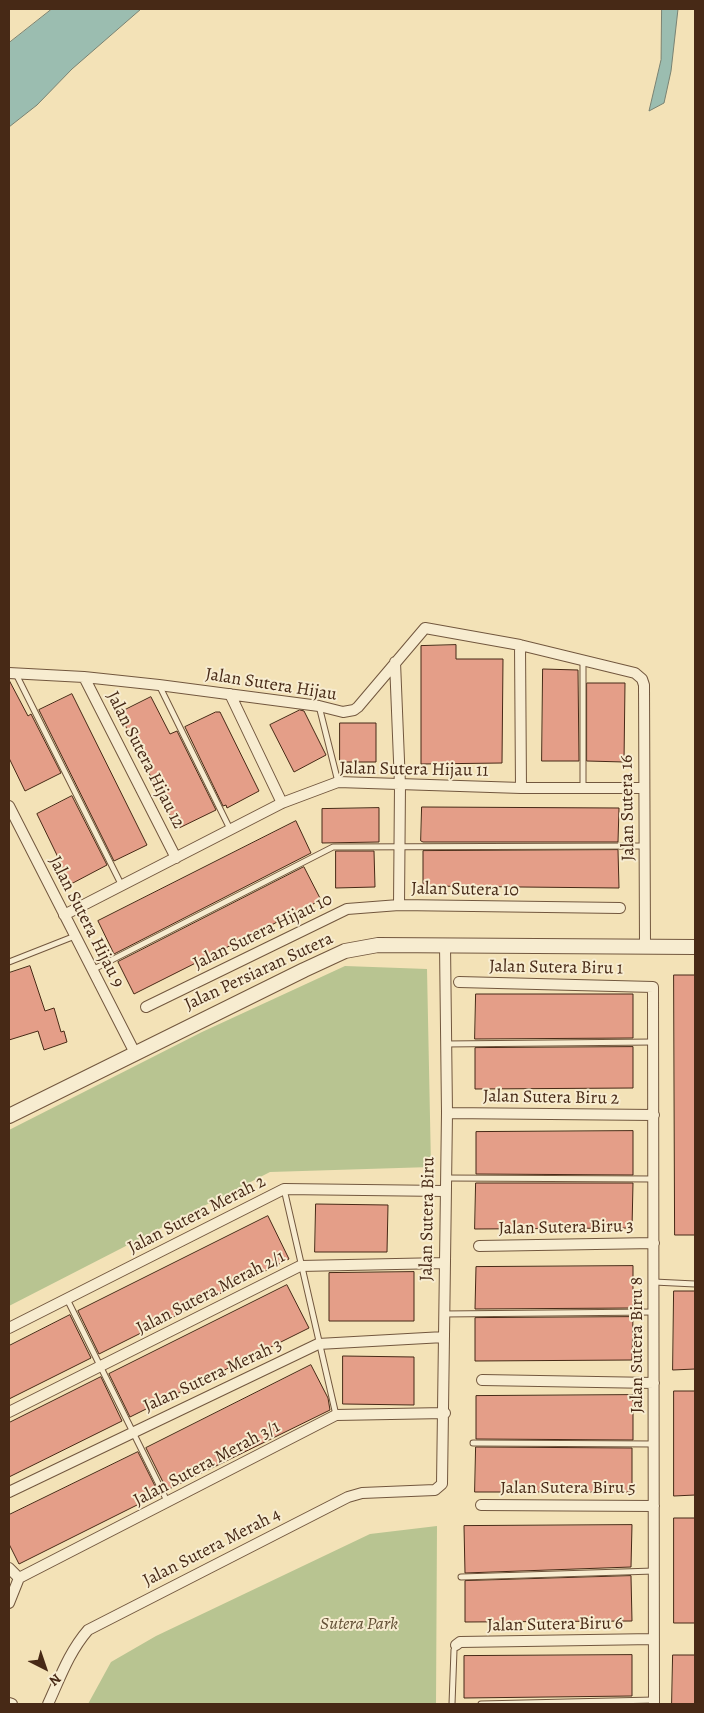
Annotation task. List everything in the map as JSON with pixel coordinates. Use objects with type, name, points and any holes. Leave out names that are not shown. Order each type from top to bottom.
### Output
[{"type":"street","name":"Jalan Sutera Hijau","points":[[12,674],[84,677],[159,685],[319,706],[343,712],[354,710],[425,628],[520,645],[635,672]]},
{"type":"street","points":[[520,645],[521,788]]},
{"type":"street","name":"Jalan Sutera 10","points":[[395,662],[400,785],[399,905],[620,908]]},
{"type":"street","name":"Jalan Sutera 16","points":[[635,672],[642,679],[644,685],[645,947]]},
{"type":"street","name":"Jalan Sutera Hijau 12","points":[[84,677],[176,858]]},
{"type":"street","points":[[230,694],[282,803]]},
{"type":"street","name":"Jalan Sutera Hijau 11","points":[[64,915],[282,803],[338,782],[521,788],[644,788]]},
{"type":"street","name":"Jalan Sutera Hijau 9","points":[[10,812],[135,1053]]},
{"type":"street","name":"Jalan Sutera Hijau 10","points":[[146,1007],[347,909],[399,905]]},
{"type":"street","name":"Jalan Persiaran Sutera","points":[[9,1116],[304,970],[345,952],[378,945],[695,947]]},
{"type":"street","name":"Jalan Sutera Biru","points":[[435,1490],[442,1484],[443,1478],[445,1413],[444,1191],[447,1112],[445,945]]},
{"type":"street","name":"Jalan Sutera Biru 1","points":[[459,982],[653,987]]},
{"type":"street","name":"Jalan Sutera Biru 8","points":[[653,987],[654,1702]]},
{"type":"street","name":"Jalan Sutera Biru 2","points":[[447,1112],[654,1115]]},
{"type":"street","name":"Jalan Sutera Merah 2","points":[[9,1328],[284,1189],[444,1191]]},
{"type":"street","name":"Jalan Sutera Biru 3","points":[[479,1246],[654,1243]]},
{"type":"street","name":"Jalan Sutera Merah 2/1","points":[[9,1412],[300,1266],[444,1263]]},
{"type":"street","name":"Jalan Sutera Merah 3","points":[[9,1492],[318,1344],[444,1336]]},
{"type":"street","points":[[482,1380],[654,1383]]},
{"type":"street","name":"Jalan Sutera Merah 3/1","points":[[19,1578],[336,1415],[445,1413]]},
{"type":"street","name":"Jalan Sutera Merah 4","points":[[48,1704],[70,1655],[88,1630],[348,1497],[362,1493],[435,1490]]},
{"type":"street","name":"Jalan Sutera Biru 5","points":[[481,1505],[654,1506]]},
{"type":"street","points":[[9,1568],[19,1578],[9,1603]]},
{"type":"street","name":"Jalan Sutera Biru 6","points":[[456,1645],[460,1642],[654,1640]]},
{"type":"lane","points":[[583,660],[583,788]]},
{"type":"lane","points":[[12,674],[122,886]]},
{"type":"lane","points":[[159,685],[230,830]]},
{"type":"lane","points":[[319,706],[338,782]]},
{"type":"lane","points":[[92,970],[333,847],[645,846]]},
{"type":"lane","points":[[9,962],[75,936]]},
{"type":"lane","points":[[446,1044],[654,1042]]},
{"type":"lane","points":[[445,1178],[654,1178]]},
{"type":"lane","points":[[284,1189],[300,1266],[336,1415]]},
{"type":"lane","points":[[654,1282],[695,1284]]},
{"type":"lane","points":[[67,1300],[168,1503]]},
{"type":"lane","points":[[444,1314],[654,1312]]},
{"type":"lane","points":[[473,1443],[654,1444]]},
{"type":"lane","points":[[461,1577],[654,1572]]},
{"type":"lane","points":[[452,1704],[454,1650],[456,1645]]},
{"type":"lane","points":[[481,1704],[654,1702]]},
{"type":"green space","points":[[345,966],[427,969],[431,1167],[270,1172],[9,1306],[9,1130],[202,1032]]},
{"type":"green space","name":"Sutera Park","points":[[437,1526],[436,1704],[88,1704],[111,1662],[156,1636],[370,1534]]},
{"type":"shaded area","points":[[52,9],[141,9],[72,69],[37,105],[9,127],[9,43]]},
{"type":"shaded area","points":[[662,9],[678,9],[671,71],[664,103],[649,111],[661,60]]},
{"type":"building","points":[[456,645],[456,659],[503,659],[502,763],[421,764],[421,646]]},
{"type":"building","points":[[543,669],[578,670],[579,761],[542,761]]},
{"type":"building","points":[[9,680],[28,716],[31,714],[61,773],[25,791],[9,758]]},
{"type":"building","points":[[587,683],[625,683],[624,762],[587,761]]},
{"type":"building","points":[[72,694],[147,845],[114,861],[39,710]]},
{"type":"building","points":[[151,697],[170,734],[177,731],[216,810],[177,829],[119,713]]},
{"type":"building","points":[[300,710],[304,711],[326,755],[294,772],[270,725]]},
{"type":"building","points":[[216,712],[220,712],[259,791],[227,808],[226,805],[223,806],[185,727]]},
{"type":"building","points":[[340,723],[376,723],[376,762],[340,762]]},
{"type":"building","points":[[72,796],[107,865],[71,884],[37,814]]},
{"type":"building","points":[[422,807],[619,808],[618,842],[423,842],[421,841]]},
{"type":"building","points":[[379,808],[379,842],[322,843],[322,809]]},
{"type":"building","points":[[296,821],[311,853],[114,954],[98,921]]},
{"type":"building","points":[[618,850],[619,888],[423,886],[423,851]]},
{"type":"building","points":[[336,851],[374,851],[375,887],[336,888]]},
{"type":"building","points":[[304,867],[321,900],[134,994],[118,962]]},
{"type":"building","points":[[30,966],[45,1011],[54,1008],[61,1032],[64,1031],[67,1042],[44,1050],[38,1031],[9,1040],[9,973]]},
{"type":"building","points":[[674,975],[695,975],[695,1235],[675,1235]]},
{"type":"building","points":[[476,994],[633,994],[633,1038],[475,1039]]},
{"type":"building","points":[[633,1047],[633,1088],[475,1089],[475,1048]]},
{"type":"building","points":[[633,1131],[633,1175],[476,1174],[476,1132]]},
{"type":"building","points":[[476,1183],[633,1183],[632,1228],[475,1229]]},
{"type":"building","points":[[316,1204],[388,1205],[387,1252],[315,1252]]},
{"type":"building","points":[[268,1216],[289,1259],[99,1354],[78,1311]]},
{"type":"building","points":[[633,1266],[633,1308],[475,1309],[476,1267]]},
{"type":"building","points":[[414,1272],[414,1321],[329,1321],[329,1273]]},
{"type":"building","points":[[287,1285],[309,1328],[130,1417],[109,1374]]},
{"type":"building","points":[[674,1291],[695,1291],[695,1369],[673,1370]]},
{"type":"building","points":[[70,1315],[91,1358],[9,1399],[9,1346]]},
{"type":"building","points":[[633,1317],[632,1360],[475,1361],[475,1318]]},
{"type":"building","points":[[343,1356],[414,1357],[414,1405],[343,1404]]},
{"type":"building","points":[[311,1365],[328,1398],[330,1410],[167,1490],[146,1448]]},
{"type":"building","points":[[101,1377],[122,1421],[9,1477],[9,1423]]},
{"type":"building","points":[[674,1391],[695,1391],[695,1495],[674,1496]]},
{"type":"building","points":[[633,1395],[633,1440],[476,1439],[476,1396]]},
{"type":"building","points":[[476,1447],[632,1448],[632,1492],[475,1492]]},
{"type":"building","points":[[138,1452],[159,1494],[19,1564],[9,1544],[9,1515]]},
{"type":"building","points":[[674,1518],[695,1518],[695,1623],[674,1623]]},
{"type":"building","points":[[632,1525],[631,1567],[465,1573],[464,1526]]},
{"type":"building","points":[[631,1576],[632,1621],[465,1622],[465,1581]]},
{"type":"building","points":[[632,1655],[632,1696],[464,1698],[464,1656]]},
{"type":"building","points":[[673,1655],[695,1655],[695,1704],[672,1704]]}]
